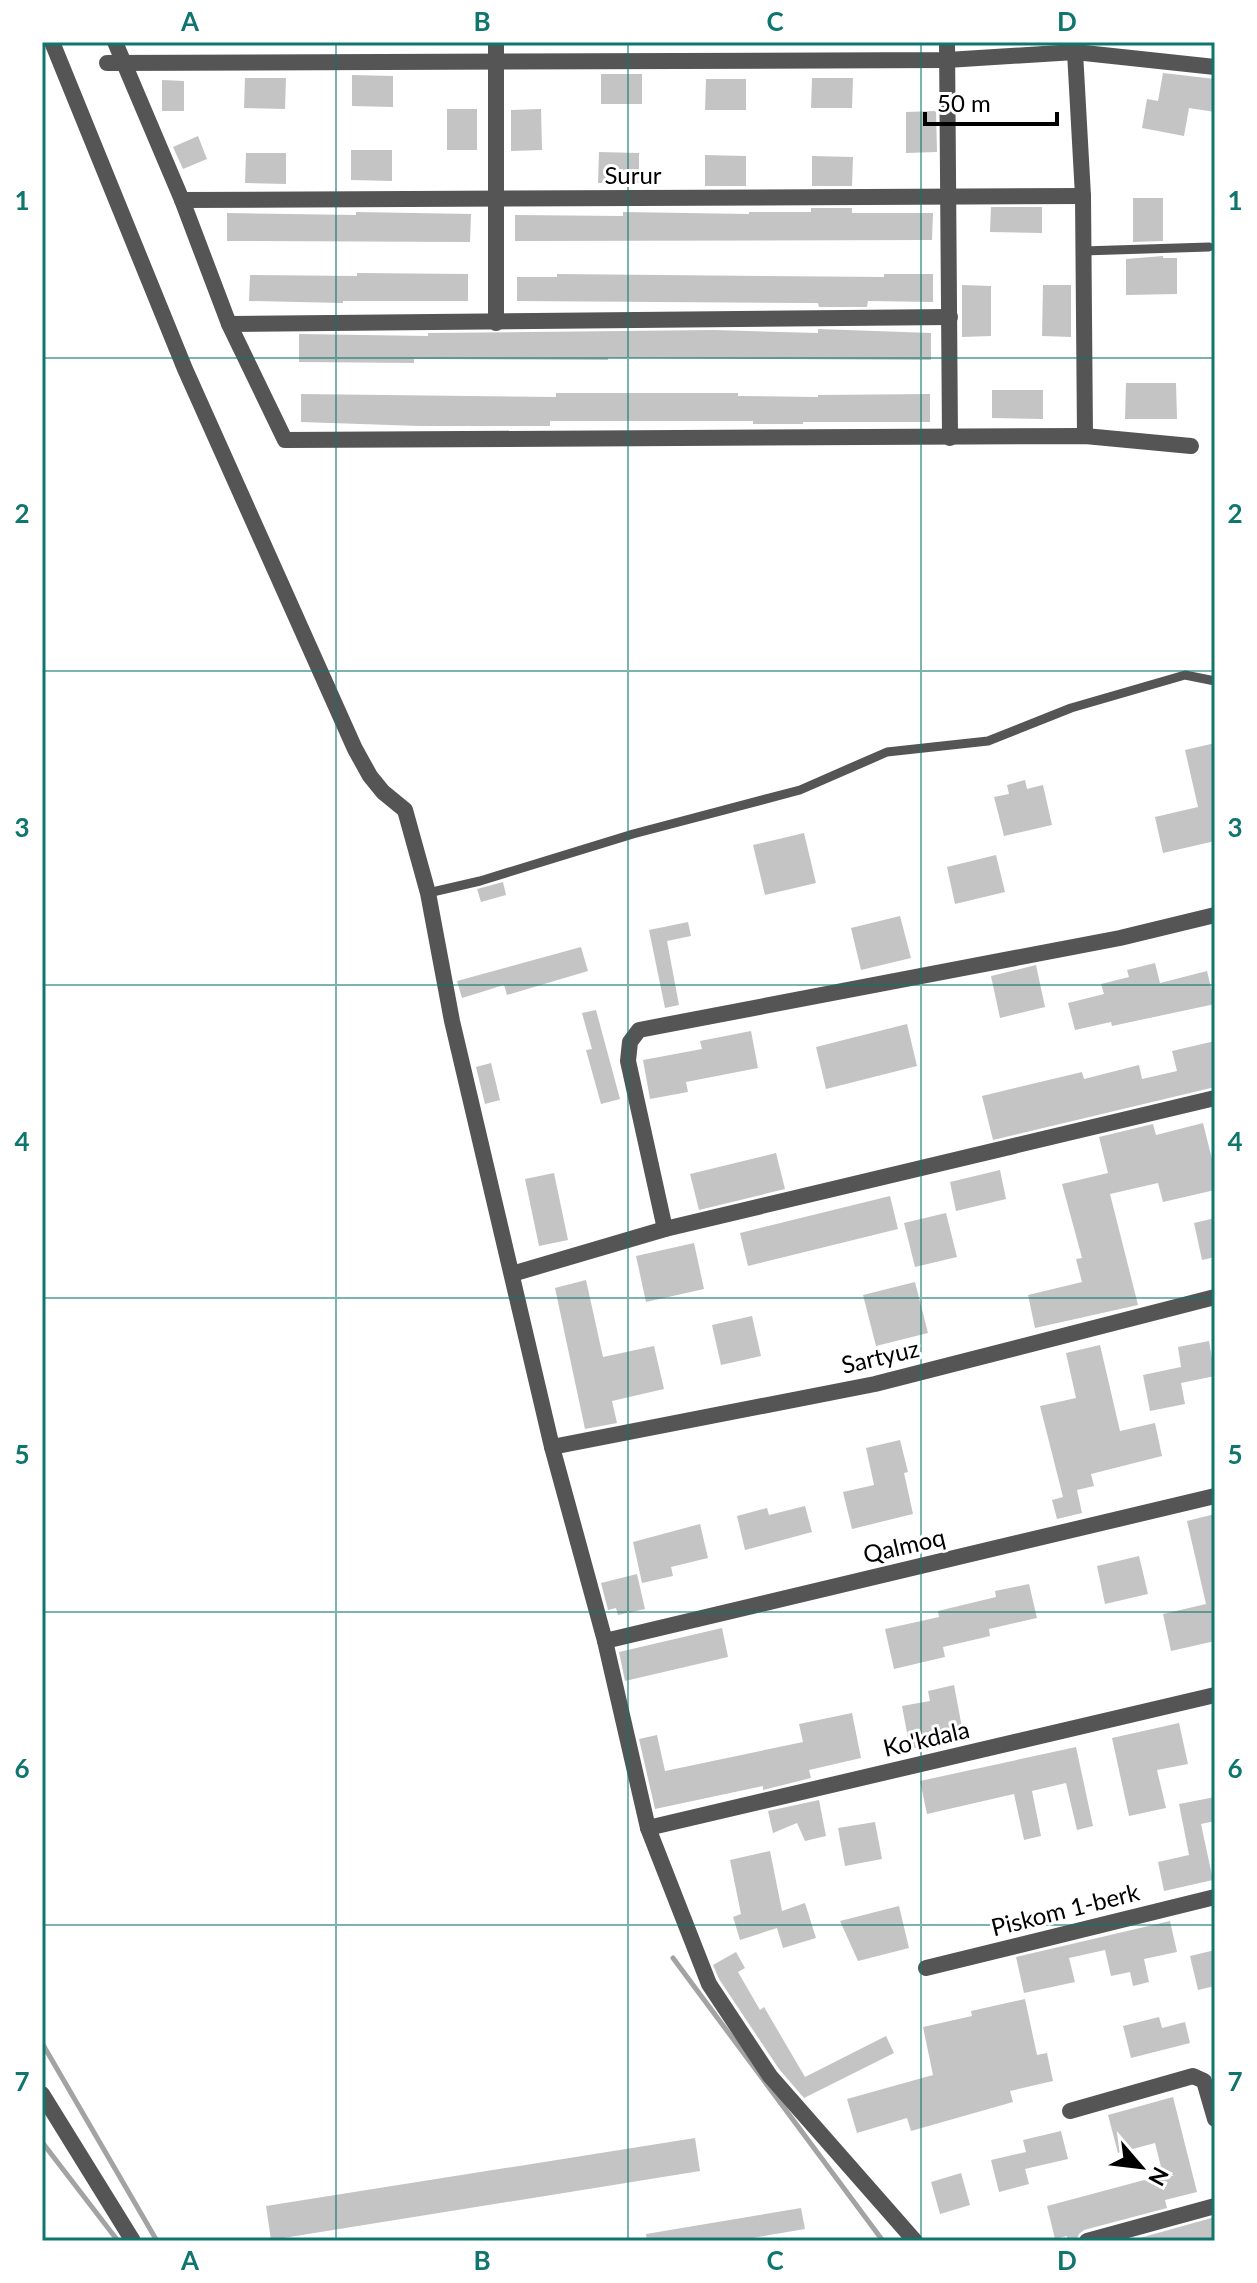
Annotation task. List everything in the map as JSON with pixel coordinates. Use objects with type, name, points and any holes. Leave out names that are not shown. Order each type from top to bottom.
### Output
[{"type":"street","points":[[52,42],[185,369],[355,749],[383,792],[405,810],[428,893],[452,1021],[552,1447],[605,1641],[648,1828],[709,1984],[770,2076],[915,2241]]},
{"type":"street","points":[[115,42],[115,63],[182,200],[229,324],[285,440],[1085,436],[1191,446]]},
{"type":"street","points":[[496,42],[496,323]]},
{"type":"street","points":[[947,42],[950,438]]},
{"type":"street","points":[[115,63],[947,60],[1134,50],[1215,67]]},
{"type":"street","points":[[1075,52],[1083,196],[1085,436]]},
{"type":"street","name":"Surur","points":[[182,200],[1083,196]]},
{"type":"street","points":[[229,324],[950,317]]},
{"type":"street","points":[[665,1229],[628,1061],[630,1042],[639,1030],[1120,938],[1215,915]]},
{"type":"street","points":[[512,1274],[665,1229],[1215,1098]]},
{"type":"street","name":"Sartyuz","points":[[552,1447],[875,1384],[1215,1297]]},
{"type":"street","name":"Qalmoq","points":[[605,1641],[1215,1496]]},
{"type":"street","name":"Ko'kdala","points":[[648,1828],[1215,1695]]},
{"type":"street","name":"Piskom 1-berk","points":[[926,1968],[1215,1897]]},
{"type":"street","points":[[1070,2111],[1193,2076],[1204,2081],[1215,2119]]},
{"type":"street","points":[[42,2094],[133,2241]]},
{"type":"street","points":[[1087,2241],[1215,2206]]},
{"type":"lane","points":[[1083,251],[1209,247]]},
{"type":"lane","points":[[428,893],[800,790],[887,752],[988,741],[1071,708],[1185,675],[1215,681]]},
{"type":"building","points":[[1163,73],[1215,79],[1215,112],[1189,108],[1184,136],[1142,128],[1147,99],[1158,101]]},
{"type":"building","points":[[601,74],[642,74],[642,104],[601,104]]},
{"type":"building","points":[[352,75],[393,76],[393,107],[352,106]]},
{"type":"building","points":[[245,78],[286,78],[285,109],[244,108]]},
{"type":"building","points":[[812,78],[853,78],[852,108],[811,108]]},
{"type":"building","points":[[706,79],[746,79],[746,110],[705,110]]},
{"type":"building","points":[[162,80],[184,81],[184,111],[162,111]]},
{"type":"building","points":[[447,109],[477,109],[477,150],[447,150]]},
{"type":"building","points":[[541,109],[542,150],[511,151],[511,110]]},
{"type":"building","points":[[936,111],[937,152],[906,153],[906,112]]},
{"type":"building","points":[[198,136],[207,159],[183,169],[173,147]]},
{"type":"building","points":[[351,150],[392,150],[392,181],[351,180]]},
{"type":"building","points":[[599,152],[639,153],[639,183],[598,183]]},
{"type":"building","points":[[246,153],[286,153],[286,184],[245,183]]},
{"type":"building","points":[[705,155],[746,156],[746,186],[705,186]]},
{"type":"building","points":[[812,156],[853,157],[852,186],[812,186]]},
{"type":"building","points":[[1133,198],[1163,198],[1163,241],[1133,242]]},
{"type":"building","points":[[991,207],[1042,207],[1042,233],[990,232]]},
{"type":"building","points":[[811,208],[852,208],[852,213],[933,213],[932,240],[515,241],[515,215],[623,216],[623,212],[749,214],[811,212]]},
{"type":"building","points":[[356,212],[471,214],[470,242],[227,241],[227,213],[356,215]]},
{"type":"building","points":[[1177,258],[1177,294],[1126,295],[1126,259]]},
{"type":"building","points":[[357,273],[468,274],[468,301],[249,301],[250,275],[357,276]]},
{"type":"building","points":[[557,274],[884,277],[884,274],[933,274],[933,302],[868,301],[867,307],[819,307],[818,303],[517,301],[517,277],[557,277]]},
{"type":"building","points":[[962,285],[991,286],[991,336],[962,337]]},
{"type":"building","points":[[1043,285],[1071,285],[1071,337],[1042,336]]},
{"type":"building","points":[[818,329],[931,333],[931,360],[608,358],[414,359],[414,363],[299,362],[299,334],[428,336],[428,333],[714,330],[818,333]]},
{"type":"building","points":[[1126,383],[1176,383],[1177,419],[1125,419]]},
{"type":"building","points":[[992,390],[1043,390],[1043,419],[992,418]]},
{"type":"building","points":[[556,393],[738,393],[738,396],[818,397],[930,394],[930,422],[753,424],[753,421],[550,421],[550,426],[420,426],[301,422],[301,394],[556,397]]},
{"type":"building","points":[[1215,743],[1215,841],[1163,853],[1155,817],[1198,807],[1185,750]]},
{"type":"building","points":[[1025,780],[1027,789],[1043,785],[1052,825],[1004,836],[994,797],[1009,794],[1007,785]]},
{"type":"building","points":[[804,833],[816,883],[765,895],[753,845]]},
{"type":"building","points":[[996,855],[1005,892],[955,904],[947,867]]},
{"type":"building","points":[[503,882],[506,895],[481,902],[477,889]]},
{"type":"building","points":[[900,916],[911,958],[861,970],[851,928]]},
{"type":"building","points":[[688,922],[691,936],[667,941],[679,1005],[665,1008],[649,930]]},
{"type":"building","points":[[581,947],[588,971],[507,995],[504,985],[462,998],[457,981]]},
{"type":"building","points":[[1155,963],[1160,983],[1207,971],[1215,1004],[1112,1026],[1111,1022],[1075,1030],[1068,1003],[1104,994],[1101,984],[1129,977],[1127,970]]},
{"type":"building","points":[[1036,965],[1045,1007],[1000,1018],[991,976]]},
{"type":"building","points":[[596,1010],[620,1099],[601,1104],[586,1050],[592,1049],[582,1013]]},
{"type":"building","points":[[907,1024],[917,1066],[826,1089],[816,1047]]},
{"type":"building","points":[[751,1031],[758,1068],[686,1082],[688,1092],[650,1099],[643,1060],[702,1049],[700,1041]]},
{"type":"building","points":[[1215,1041],[1215,1087],[993,1140],[982,1096],[1082,1072],[1084,1079],[1139,1065],[1142,1079],[1177,1071],[1172,1051]]},
{"type":"building","points":[[491,1063],[500,1100],[485,1104],[476,1067]]},
{"type":"building","points":[[1203,1123],[1215,1171],[1215,1190],[1163,1202],[1158,1183],[1110,1194],[1138,1305],[1035,1328],[1028,1295],[1082,1282],[1076,1259],[1082,1258],[1062,1184],[1108,1173],[1099,1137],[1153,1124],[1156,1135]]},
{"type":"building","points":[[776,1153],[785,1189],[699,1210],[690,1174]]},
{"type":"building","points":[[1000,1170],[1006,1199],[956,1211],[950,1182]]},
{"type":"building","points":[[554,1173],[568,1240],[539,1246],[525,1179]]},
{"type":"building","points":[[890,1196],[898,1229],[748,1266],[740,1233]]},
{"type":"building","points":[[946,1213],[957,1257],[915,1267],[904,1223]]},
{"type":"building","points":[[1215,1218],[1215,1257],[1202,1260],[1194,1223]]},
{"type":"building","points":[[694,1243],[704,1289],[646,1302],[636,1256]]},
{"type":"building","points":[[586,1280],[603,1357],[654,1346],[664,1389],[612,1401],[617,1423],[585,1429],[555,1288]]},
{"type":"building","points":[[915,1282],[928,1333],[876,1346],[863,1295]]},
{"type":"building","points":[[752,1316],[761,1356],[721,1365],[712,1325]]},
{"type":"building","points":[[1209,1341],[1215,1376],[1181,1383],[1185,1404],[1150,1411],[1143,1375],[1181,1367],[1178,1347]]},
{"type":"building","points":[[1100,1345],[1120,1431],[1155,1423],[1162,1456],[1091,1474],[1094,1486],[1077,1490],[1082,1513],[1057,1519],[1052,1500],[1063,1497],[1040,1406],[1076,1398],[1066,1353]]},
{"type":"building","points":[[900,1440],[913,1514],[852,1529],[843,1492],[874,1485],[866,1448]]},
{"type":"building","points":[[805,1506],[812,1532],[745,1550],[737,1516],[767,1508],[769,1515]]},
{"type":"building","points":[[1215,1514],[1215,1641],[1171,1651],[1163,1614],[1206,1604],[1187,1521]]},
{"type":"building","points":[[700,1524],[708,1558],[671,1567],[673,1576],[642,1583],[633,1542]]},
{"type":"building","points":[[1139,1556],[1148,1594],[1105,1604],[1097,1566]]},
{"type":"building","points":[[637,1574],[645,1609],[618,1615],[616,1608],[608,1610],[601,1583]]},
{"type":"building","points":[[1029,1584],[1037,1618],[989,1629],[990,1636],[943,1647],[945,1657],[894,1669],[885,1629],[939,1617],[938,1611],[996,1597],[995,1591]]},
{"type":"building","points":[[722,1628],[728,1657],[625,1681],[619,1652]]},
{"type":"building","points":[[954,1685],[964,1738],[910,1749],[902,1706],[930,1701],[928,1691]]},
{"type":"building","points":[[852,1713],[861,1758],[809,1770],[811,1778],[763,1790],[763,1786],[655,1809],[639,1739],[657,1735],[665,1771],[803,1742],[799,1724]]},
{"type":"building","points":[[1179,1723],[1188,1764],[1157,1770],[1166,1808],[1129,1816],[1112,1738]]},
{"type":"building","points":[[1076,1747],[1093,1826],[1077,1830],[1066,1783],[1032,1791],[1041,1836],[1024,1840],[1014,1794],[927,1814],[920,1781]]},
{"type":"building","points":[[1215,1797],[1215,1821],[1201,1824],[1213,1880],[1164,1891],[1158,1862],[1189,1855],[1179,1804]]},
{"type":"building","points":[[819,1800],[826,1836],[805,1841],[797,1823],[773,1833],[768,1811]]},
{"type":"building","points":[[875,1822],[882,1859],[845,1866],[838,1828]]},
{"type":"building","points":[[770,1851],[782,1911],[805,1903],[816,1938],[783,1948],[777,1928],[740,1940],[733,1917],[741,1914],[730,1860]]},
{"type":"building","points":[[899,1906],[909,1948],[858,1961],[840,1921]]},
{"type":"building","points":[[1170,1921],[1177,1952],[1144,1959],[1149,1982],[1133,1986],[1130,1972],[1111,1976],[1105,1950],[1069,1958],[1075,1982],[1024,1993],[1016,1957]]},
{"type":"building","points":[[1215,1950],[1215,1986],[1198,1990],[1190,1956]]},
{"type":"building","points":[[736,1952],[745,1968],[738,1972],[760,2010],[764,2007],[805,2077],[886,2036],[894,2053],[804,2098],[779,2069],[719,1979],[713,1965]]},
{"type":"building","points":[[1025,1999],[1037,2055],[1047,2053],[1053,2081],[1010,2091],[1013,2102],[911,2131],[907,2118],[857,2133],[847,2099],[933,2075],[923,2027],[972,2016],[971,2011]]},
{"type":"building","points":[[1159,2017],[1162,2028],[1185,2022],[1190,2043],[1131,2058],[1123,2026]]},
{"type":"building","points":[[1173,2097],[1197,2192],[1165,2200],[1167,2208],[1084,2230],[1076,2241],[1067,2241],[1067,2236],[1055,2239],[1047,2206],[1163,2175],[1155,2143],[1118,2153],[1108,2115]]},
{"type":"building","points":[[1061,2131],[1068,2159],[1025,2169],[1029,2184],[999,2192],[991,2160],[1026,2152],[1023,2140]]},
{"type":"building","points":[[695,2138],[700,2171],[271,2240],[266,2206]]},
{"type":"building","points":[[961,2173],[970,2205],[940,2214],[931,2182]]},
{"type":"building","points":[[801,2208],[805,2229],[735,2241],[647,2241],[646,2234]]},
{"type":"building","points":[[1215,2217],[1215,2241],[1129,2241]]},
{"type":"waterway","points":[[673,1958],[883,2241]]},
{"type":"waterway","points":[[42,2043],[157,2241]]},
{"type":"waterway","points":[[42,2142],[118,2241]]}]
